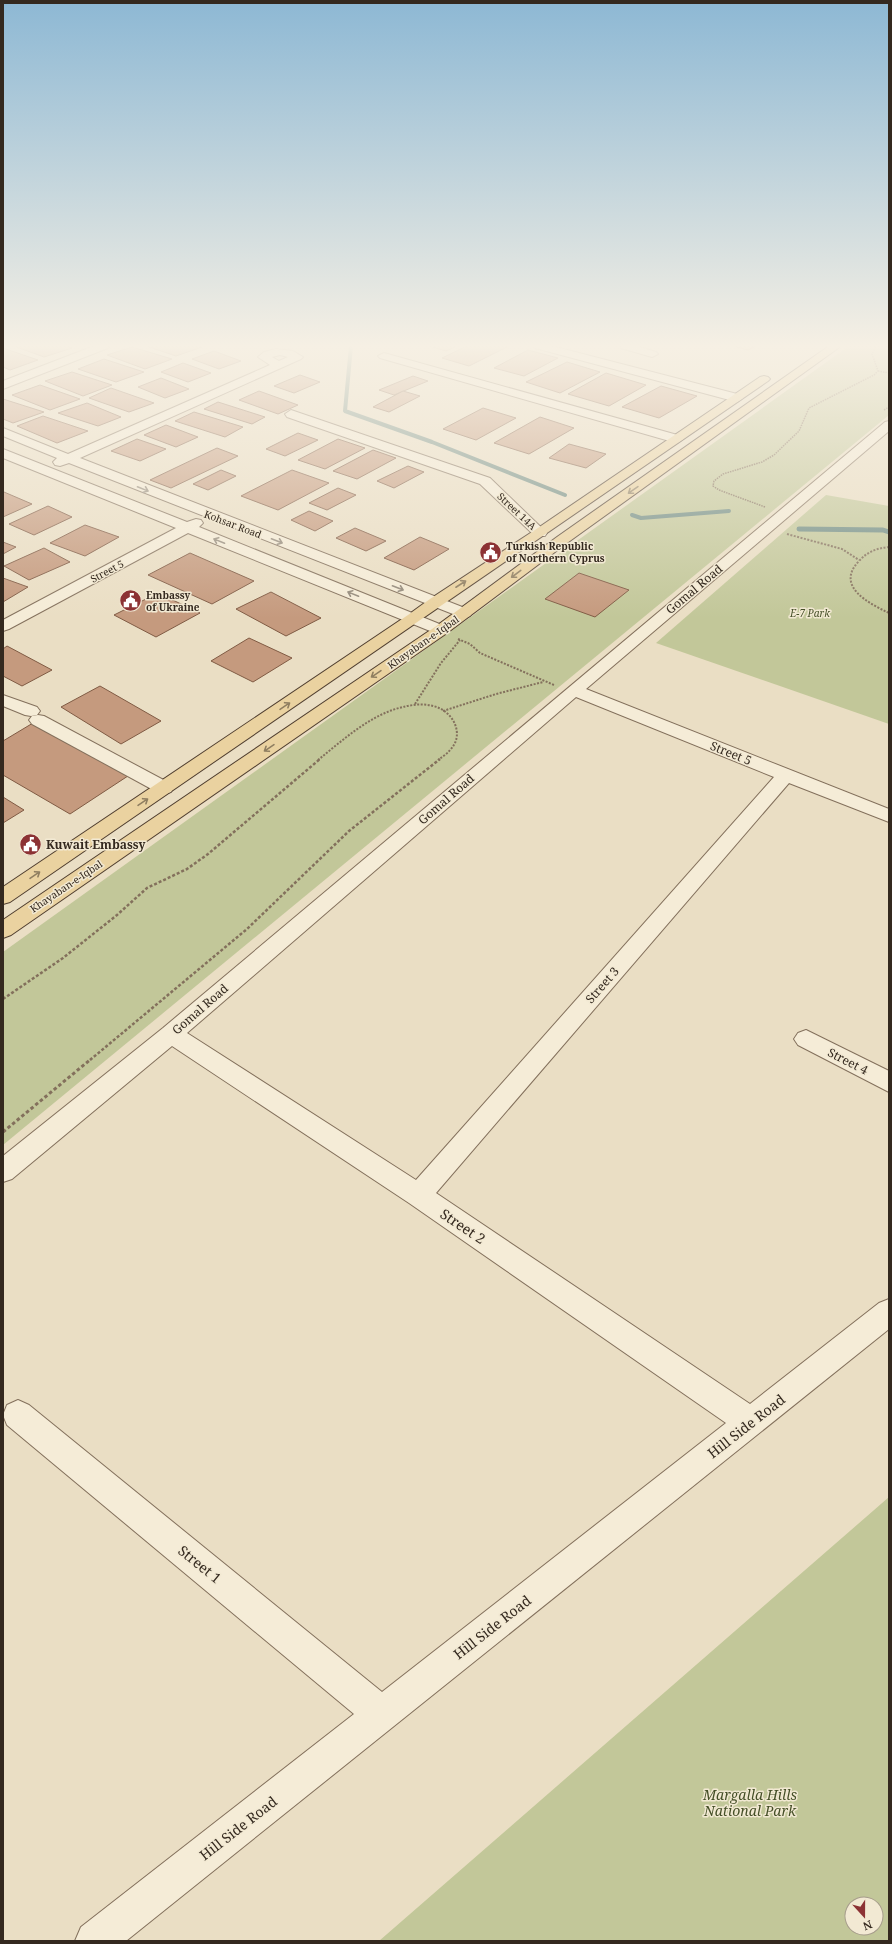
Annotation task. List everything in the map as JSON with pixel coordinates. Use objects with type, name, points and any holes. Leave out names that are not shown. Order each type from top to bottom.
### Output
[{"type":"main road","points":[[3,897],[680,437]]},
{"type":"main road","name":"Khayaban-e-Iqbal","points":[[3,930],[441,630],[562,540],[708,437]]},
{"type":"street","name":"Kohsar Road","points":[[14,437],[210,515],[464,613]]},
{"type":"street","points":[[44,469],[118,437]]},
{"type":"street","name":"Street 14A","points":[[357,437],[485,481],[540,533]]},
{"type":"street","points":[[669,437],[677,439]]},
{"type":"street","name":"Gomal Road","points":[[3,1171],[171,1034],[574,690],[875,437]]},
{"type":"street","name":"Kohsar Road","points":[[3,453],[441,630]]},
{"type":"street","name":"Street 5","points":[[3,626],[210,515]]},
{"type":"street","name":"Street 5","points":[[574,690],[889,816]]},
{"type":"street","points":[[3,700],[35,716],[164,788]]},
{"type":"street","name":"Street 3","points":[[418,1195],[786,774]]},
{"type":"street","name":"Street 2","points":[[171,1034],[418,1195],[750,1422]]},
{"type":"street","name":"Street 4","points":[[806,1039],[889,1082]]},
{"type":"street","name":"Hill Side Road","points":[[95,1941],[889,1312]]},
{"type":"street","name":"Street 1","points":[[18,1415],[382,1714]]},
{"type":"path","points":[[770,508],[719,490],[713,486],[714,481],[723,474],[762,462],[774,455],[793,437]]},
{"type":"path","points":[[766,528],[842,549],[859,560]]},
{"type":"path","points":[[889,547],[874,549],[859,560],[852,568],[850,575],[853,589],[864,599],[889,613]]},
{"type":"path","points":[[441,630],[470,644],[480,652],[544,682],[574,690]]},
{"type":"path","points":[[415,704],[441,663],[460,640]]},
{"type":"path","points":[[443,711],[496,694],[544,682]]},
{"type":"path","points":[[3,999],[63,958],[117,915],[147,888],[187,868],[208,854],[334,748],[384,714],[415,704],[429,704],[450,715],[456,725],[457,739],[451,750],[349,831],[247,929],[3,1132]]},
{"type":"green space","points":[[722,437],[863,437],[3,1145],[3,952]]},
{"type":"green space","name":"E-7 Park","points":[[826,495],[889,506],[889,724],[656,643]]},
{"type":"green space","name":"Margalla Hills National Park","points":[[889,1497],[889,1941],[379,1941]]},
{"type":"building","points":[[42,437],[73,437],[57,443]]},
{"type":"building","points":[[149,437],[198,437],[176,447]]},
{"type":"building","points":[[291,437],[309,437],[318,440],[285,456],[266,449]]},
{"type":"building","points":[[466,437],[482,437],[476,440]]},
{"type":"building","points":[[505,437],[559,437],[529,454],[494,443]]},
{"type":"building","points":[[137,439],[166,449],[140,461],[111,451]]},
{"type":"building","points":[[338,439],[365,448],[325,469],[298,460]]},
{"type":"building","points":[[569,444],[606,454],[586,468],[549,458]]},
{"type":"building","points":[[217,448],[238,456],[171,488],[150,480]]},
{"type":"building","points":[[373,450],[396,458],[357,479],[333,471]]},
{"type":"building","points":[[408,466],[424,472],[394,488],[377,481]]},
{"type":"building","points":[[221,470],[236,476],[208,490],[193,484]]},
{"type":"building","points":[[292,470],[329,483],[278,510],[241,496]]},
{"type":"building","points":[[338,488],[356,495],[327,510],[309,503]]},
{"type":"building","points":[[4,492],[32,504],[3,517]]},
{"type":"building","points":[[48,506],[72,517],[34,535],[9,524]]},
{"type":"building","points":[[309,511],[333,521],[315,531],[291,520]]},
{"type":"building","points":[[85,525],[119,537],[85,556],[50,543]]},
{"type":"building","points":[[355,528],[386,541],[366,551],[336,538]]},
{"type":"building","points":[[420,537],[449,549],[414,570],[384,558]]},
{"type":"building","points":[[3,542],[16,547],[3,554]]},
{"type":"building","points":[[44,548],[70,562],[29,580],[4,566]]},
{"type":"building","points":[[190,553],[254,581],[212,604],[148,575]]},
{"type":"building","points":[[579,573],[629,590],[595,617],[545,599]]},
{"type":"building","points":[[3,578],[28,587],[3,602]]},
{"type":"building","points":[[271,592],[321,618],[286,636],[236,609]]},
{"type":"building","points":[[158,593],[200,613],[156,637],[114,615]]},
{"type":"building","points":[[249,638],[292,658],[253,682],[211,661]]},
{"type":"building","points":[[7,646],[52,670],[22,686],[3,676],[3,649]]},
{"type":"building","points":[[100,686],[161,721],[121,744],[61,707]]},
{"type":"building","points":[[38,720],[134,772],[70,814],[3,775],[3,741]]},
{"type":"building","points":[[3,797],[24,810],[3,823]]},
{"type":"waterway","points":[[417,437],[565,495]]},
{"type":"waterway","points":[[632,515],[641,518],[729,511]]},
{"type":"waterway","points":[[799,529],[883,530],[889,532]]},
{"type":"place","name":"Turkish Republic of Northern Cyprus","points":[[490,552]]},
{"type":"place","name":"Embassy of Ukraine","points":[[130,601]]},
{"type":"place","name":"Kuwait Embassy","points":[[30,844]]}]
